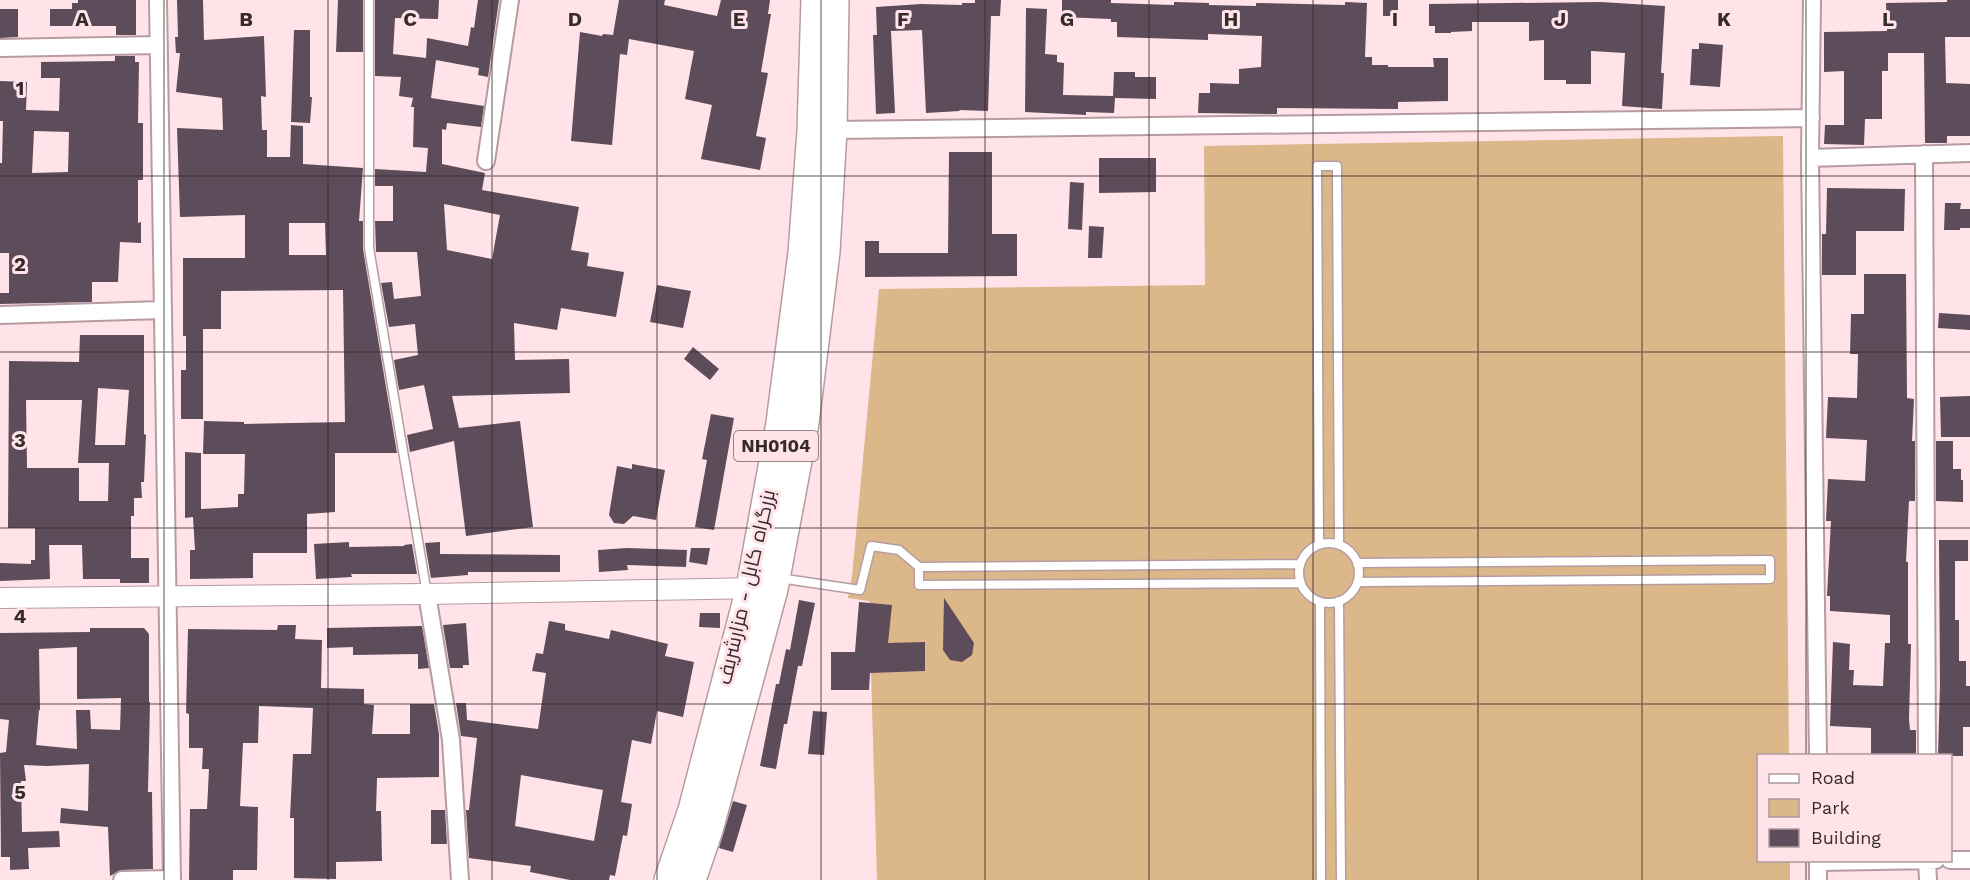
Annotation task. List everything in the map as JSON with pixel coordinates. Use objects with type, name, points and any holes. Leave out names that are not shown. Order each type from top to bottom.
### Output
[{"type":"highway","name":"بزرگراه کابل - مزارشریف","points":[[668,880],[767,585],[780,423],[802,253],[811,131],[815,0]]},
{"type":"highway","name":"بزرگراه کابل - مزارشریف","points":[[692,880],[709,830],[806,411],[825,252],[833,130],[835,0]]},
{"type":"street","points":[[122,880],[172,879],[158,0]]},
{"type":"street","points":[[486,161],[510,0]]},
{"type":"street","points":[[1812,0],[1810,158],[1818,754]]},
{"type":"street","points":[[0,48],[159,45]]},
{"type":"street","points":[[833,130],[1811,118]]},
{"type":"street","points":[[1810,158],[1970,153]]},
{"type":"street","points":[[1924,154],[1927,754]]},
{"type":"street","points":[[0,315],[162,310]]},
{"type":"street","points":[[0,598],[427,594],[767,585]]},
{"type":"street","points":[[427,594],[452,740],[460,880]]},
{"type":"street","points":[[1952,860],[1970,860]]},
{"type":"street","points":[[1818,862],[1818,880]]},
{"type":"street","points":[[1927,862],[1928,880]]},
{"type":"lane","points":[[369,0],[369,248],[427,594]]},
{"type":"lane","points":[[1319,544],[1317,166],[1337,166],[1339,544]]},
{"type":"lane","points":[[1319,544],[1339,544],[1347,549],[1358,563],[1358,582],[1347,597],[1329,603],[1320,602],[1311,598],[1300,582],[1300,564],[1304,555],[1319,544]]},
{"type":"lane","points":[[767,585],[860,590],[871,546],[899,550],[919,567],[1300,564]]},
{"type":"lane","points":[[1358,563],[1770,560],[1770,579],[1358,582]]},
{"type":"lane","points":[[919,567],[919,585],[1300,582]]},
{"type":"lane","points":[[1339,601],[1341,880]]},
{"type":"lane","points":[[1320,602],[1321,880]]},
{"type":"green space","points":[[1783,136],[1789,754],[1757,754],[1757,862],[1790,862],[1790,880],[877,880],[869,601],[848,598],[879,289],[1205,285],[1204,146]]},
{"type":"building","points":[[78,0],[136,0],[136,35],[116,35],[116,26],[50,26],[50,9],[72,9],[72,3],[78,3]]},
{"type":"building","points":[[177,0],[203,0],[204,40],[264,36],[266,97],[261,96],[262,130],[267,130],[267,157],[290,157],[291,125],[303,126],[303,164],[363,168],[359,221],[363,221],[363,249],[397,453],[335,453],[335,512],[307,514],[307,553],[253,553],[253,578],[190,579],[190,550],[195,550],[193,517],[185,518],[185,452],[201,453],[201,509],[238,507],[238,494],[244,494],[245,454],[203,454],[204,421],[244,422],[244,424],[345,422],[343,290],[221,291],[221,329],[203,329],[203,419],[181,419],[181,370],[186,370],[186,336],[183,336],[183,258],[245,258],[245,215],[180,217],[177,128],[223,130],[222,98],[176,92],[180,53],[176,53],[175,37],[178,37]],"holes":[[[289,223],[325,223],[326,255],[289,255]]]},
{"type":"building","points":[[338,0],[363,0],[363,52],[336,52]]},
{"type":"building","points":[[375,0],[439,0],[438,19],[395,18],[393,54],[426,58],[427,38],[468,46],[471,27],[474,28],[478,0],[499,0],[488,77],[478,75],[479,68],[436,60],[431,98],[484,106],[481,127],[447,123],[446,130],[442,129],[442,164],[485,173],[482,190],[579,207],[571,250],[589,253],[587,266],[624,272],[616,317],[561,308],[557,330],[514,323],[515,360],[569,359],[570,393],[452,396],[459,428],[520,421],[533,527],[466,536],[454,441],[410,452],[407,435],[433,429],[424,385],[399,390],[394,360],[418,355],[415,324],[389,327],[381,283],[392,282],[394,299],[421,296],[417,252],[376,252],[375,221],[393,221],[393,186],[375,186],[375,169],[426,172],[428,148],[413,147],[414,107],[411,107],[413,98],[399,96],[401,77],[375,76]],"holes":[[[444,204],[500,215],[492,259],[447,250]]]},
{"type":"building","points":[[619,0],[665,0],[664,5],[717,16],[721,0],[770,0],[768,14],[771,14],[761,72],[768,73],[756,136],[766,138],[760,170],[701,159],[712,105],[685,99],[694,51],[629,39],[627,55],[620,54],[612,145],[571,141],[580,32],[602,36],[603,34],[613,35]]},
{"type":"building","points":[[975,0],[1001,0],[1000,16],[991,16],[988,111],[959,110],[926,113],[922,30],[891,31],[895,113],[876,114],[873,35],[877,35],[876,7],[921,4],[962,5],[962,3],[975,3]]},
{"type":"building","points":[[1062,0],[1256,6],[1256,3],[1345,5],[1345,2],[1367,3],[1365,57],[1372,57],[1372,65],[1388,65],[1388,67],[1434,67],[1433,58],[1448,58],[1448,101],[1398,102],[1398,109],[1277,108],[1277,114],[1198,113],[1199,93],[1210,93],[1210,83],[1239,84],[1239,69],[1261,67],[1262,36],[1208,34],[1208,40],[1117,37],[1117,22],[1111,22],[1111,19],[1062,17]]},
{"type":"building","points":[[1383,0],[1398,0],[1398,16],[1383,16]]},
{"type":"building","points":[[1947,0],[1970,0],[1970,37],[1945,37],[1946,83],[1970,84],[1970,136],[1947,136],[1947,143],[1925,143],[1924,53],[1888,53],[1888,71],[1882,71],[1882,119],[1865,119],[1864,145],[1824,144],[1825,125],[1844,125],[1844,71],[1824,72],[1824,32],[1887,31],[1886,3],[1947,2]]},
{"type":"building","points":[[1601,2],[1665,6],[1661,73],[1664,73],[1662,109],[1622,106],[1625,53],[1591,51],[1591,84],[1566,84],[1566,80],[1544,80],[1544,40],[1529,41],[1529,22],[1472,22],[1472,31],[1451,33],[1435,33],[1435,26],[1429,26],[1429,4]]},
{"type":"building","points":[[1026,8],[1047,9],[1045,54],[1057,55],[1057,62],[1064,63],[1063,95],[1113,96],[1114,72],[1135,72],[1135,77],[1156,77],[1156,99],[1115,98],[1114,113],[1086,112],[1086,115],[1025,112]]},
{"type":"building","points":[[0,9],[18,9],[18,37],[0,38]]},
{"type":"building","points":[[294,30],[310,30],[310,97],[312,97],[310,123],[291,122]]},
{"type":"building","points":[[1699,43],[1723,45],[1720,87],[1690,85],[1692,49],[1699,49]]},
{"type":"building","points":[[115,56],[135,56],[135,62],[139,62],[138,123],[143,123],[143,180],[138,180],[138,223],[141,222],[141,243],[120,242],[118,282],[92,282],[92,302],[0,304],[0,293],[9,293],[9,253],[0,253],[0,163],[2,163],[3,121],[0,121],[0,81],[27,82],[26,110],[59,111],[60,78],[41,78],[41,62],[115,61]],"holes":[[[34,131],[69,132],[68,172],[32,173]]]},
{"type":"building","points":[[949,152],[992,152],[992,234],[1017,234],[1017,276],[865,277],[865,241],[879,241],[879,253],[948,253]]},
{"type":"building","points":[[1099,158],[1156,158],[1156,192],[1099,193]]},
{"type":"building","points":[[1070,182],[1084,183],[1082,230],[1068,229]]},
{"type":"building","points":[[1827,188],[1905,189],[1904,231],[1856,231],[1856,275],[1822,275],[1822,234],[1826,234]]},
{"type":"building","points":[[1945,203],[1961,203],[1960,209],[1970,209],[1970,228],[1944,230]]},
{"type":"building","points":[[1089,226],[1104,227],[1102,258],[1088,258]]},
{"type":"building","points":[[1864,274],[1906,274],[1907,398],[1914,399],[1912,441],[1915,441],[1915,501],[1909,501],[1906,562],[1908,562],[1908,644],[1911,644],[1909,719],[1910,730],[1916,730],[1916,754],[1871,754],[1871,728],[1830,726],[1833,642],[1850,644],[1849,670],[1854,670],[1853,685],[1883,686],[1885,643],[1890,643],[1890,615],[1830,611],[1830,596],[1827,596],[1831,521],[1826,521],[1828,479],[1865,481],[1867,440],[1826,438],[1828,397],[1857,398],[1858,354],[1850,354],[1851,314],[1864,314]]},
{"type":"building","points":[[657,285],[691,291],[683,328],[650,322]]},
{"type":"building","points":[[1939,313],[1970,315],[1970,330],[1938,328]]},
{"type":"building","points":[[80,335],[144,335],[144,434],[146,435],[144,482],[141,482],[142,498],[134,498],[134,516],[131,516],[131,558],[149,558],[149,583],[120,583],[120,579],[83,579],[82,545],[49,545],[50,579],[0,581],[0,563],[31,564],[31,560],[35,560],[35,528],[8,528],[9,361],[79,362]],"holes":[[[98,388],[129,390],[125,445],[95,445]],[[26,400],[82,400],[78,463],[109,463],[108,501],[79,501],[79,468],[27,468]]]},
{"type":"building","points":[[693,347],[719,369],[710,380],[684,359]]},
{"type":"building","points":[[1970,396],[1970,437],[1941,437],[1940,397]]},
{"type":"building","points":[[711,414],[734,418],[714,530],[695,527],[707,460],[702,459]]},
{"type":"building","points":[[1936,441],[1953,441],[1953,469],[1961,469],[1963,502],[1936,501]]},
{"type":"building","points":[[632,464],[665,470],[656,520],[633,516],[624,524],[614,523],[609,515],[617,466],[632,469]]},
{"type":"building","points":[[1939,540],[1968,540],[1968,561],[1955,561],[1955,620],[1959,620],[1959,661],[1966,661],[1966,686],[1970,686],[1970,727],[1963,727],[1963,756],[1938,754]]},
{"type":"building","points":[[349,542],[349,547],[412,544],[417,574],[351,574],[352,577],[316,579],[314,544]]},
{"type":"building","points":[[440,542],[440,554],[560,555],[560,572],[468,572],[468,575],[431,578],[425,543]]},
{"type":"building","points":[[627,548],[687,550],[686,567],[627,565],[628,570],[599,572],[598,550]]},
{"type":"building","points":[[691,548],[710,548],[707,565],[689,562]]},
{"type":"building","points":[[944,598],[974,643],[972,655],[962,662],[950,660],[943,650]]},
{"type":"building","points":[[799,600],[815,603],[802,666],[798,666],[787,724],[784,724],[776,769],[760,766],[776,684],[779,684],[786,649],[790,650]]},
{"type":"building","points":[[859,602],[892,605],[888,643],[925,642],[925,671],[870,673],[869,690],[831,690],[831,652],[855,652]]},
{"type":"building","points":[[700,613],[720,613],[720,628],[699,627]]},
{"type":"building","points":[[549,621],[565,624],[565,630],[609,639],[611,630],[668,644],[665,656],[694,662],[683,717],[657,711],[651,744],[632,740],[621,802],[632,804],[627,836],[623,835],[615,876],[610,875],[609,880],[570,880],[530,872],[531,866],[469,858],[466,810],[469,810],[477,738],[461,736],[456,703],[466,703],[467,720],[538,729],[546,673],[532,671],[536,653],[543,654]],"holes":[[[521,775],[603,790],[594,841],[515,826]]]},
{"type":"building","points":[[466,623],[469,665],[463,665],[463,668],[450,668],[443,625]]},
{"type":"building","points":[[278,625],[296,625],[295,639],[322,640],[321,688],[364,689],[364,704],[374,705],[372,734],[410,734],[410,704],[434,704],[439,734],[439,777],[377,778],[376,811],[381,811],[382,861],[336,862],[336,879],[294,878],[294,818],[290,818],[293,754],[311,754],[313,708],[259,706],[258,743],[243,743],[240,806],[258,807],[257,870],[233,870],[233,880],[189,880],[190,809],[207,809],[209,769],[202,769],[203,748],[189,748],[189,714],[186,713],[188,629],[277,630]]},
{"type":"building","points":[[422,626],[429,668],[418,669],[418,654],[353,655],[353,647],[327,648],[327,628]]},
{"type":"building","points":[[90,628],[144,628],[149,634],[148,792],[152,792],[153,869],[121,870],[110,876],[108,827],[60,823],[61,808],[88,811],[89,764],[24,765],[26,781],[21,781],[22,832],[59,831],[60,847],[28,848],[29,869],[10,870],[10,857],[1,857],[0,753],[6,752],[9,720],[0,719],[0,633],[90,632]],"holes":[[[77,647],[77,699],[121,698],[120,730],[91,729],[90,710],[76,710],[77,749],[36,745],[40,710],[39,649]]]},
{"type":"building","points":[[813,711],[827,712],[824,755],[808,754]]},
{"type":"building","points":[[733,801],[747,805],[733,852],[719,848]]},
{"type":"building","points":[[431,810],[445,810],[447,844],[431,844]]}]
